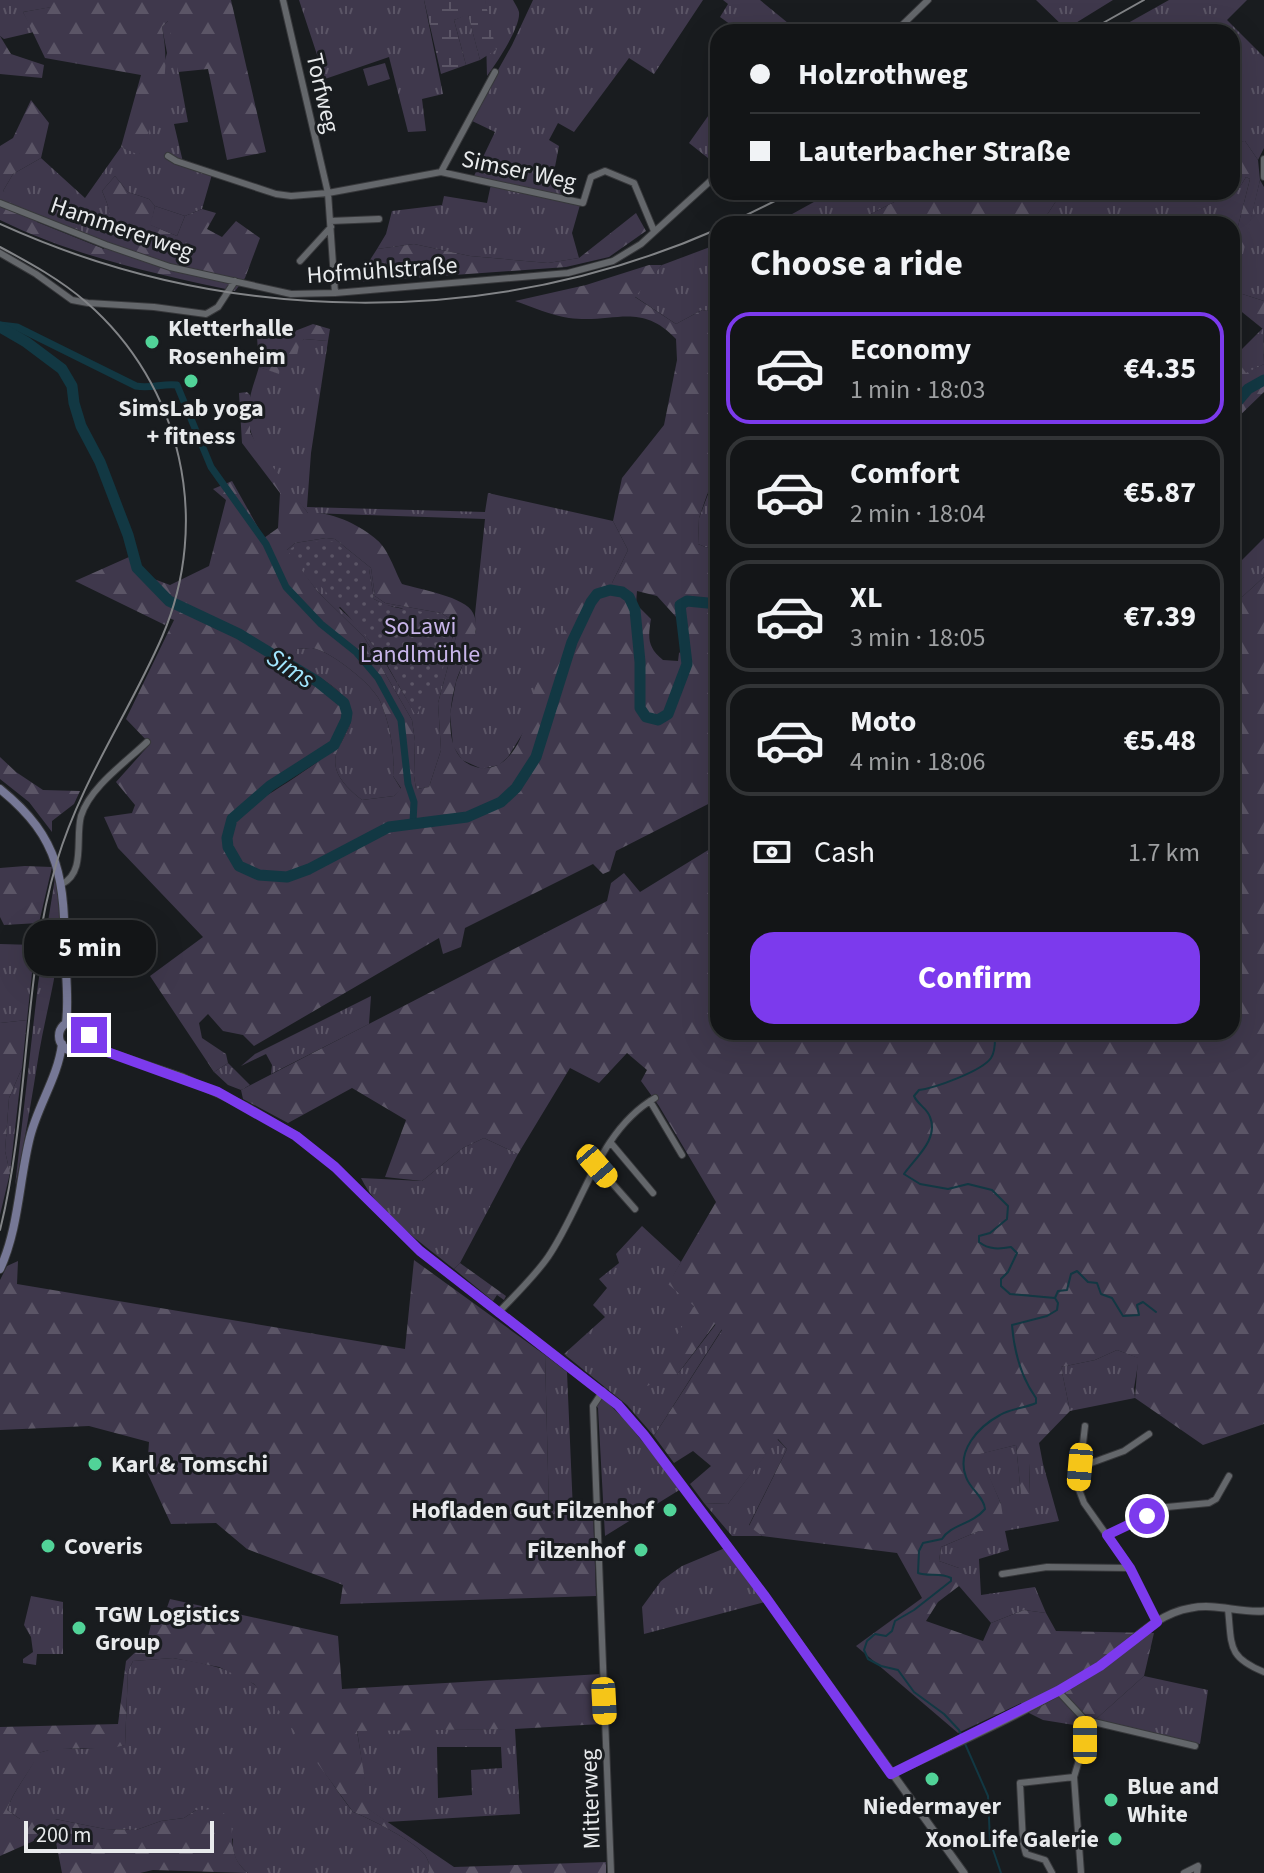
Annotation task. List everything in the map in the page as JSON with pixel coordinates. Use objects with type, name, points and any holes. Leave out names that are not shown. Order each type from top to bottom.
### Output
[{"type":"main road","points":[[0,789],[39,827],[62,884],[68,1005],[66,1023],[59,1033],[62,1044],[59,1063],[30,1135],[11,1237],[0,1269]]},
{"type":"main road","points":[[59,1063],[72,1051],[88,1043],[89,1035],[84,1025],[77,1021],[68,1005]]},
{"type":"main road","points":[[66,1023],[77,1021]]},
{"type":"main road","points":[[62,1044],[72,1051]]},
{"type":"street","name":"Torfweg","points":[[283,0],[328,193]]},
{"type":"street","points":[[903,24],[928,0]]},
{"type":"street","points":[[441,172],[495,72]]},
{"type":"street","name":"Simser Weg","points":[[168,156],[284,196],[328,193],[441,172],[583,203],[591,177],[601,171],[610,171],[634,183],[654,231]]},
{"type":"street","points":[[1264,160],[1264,177]]},
{"type":"street","name":"Hofmühlstraße","points":[[235,281],[291,294],[335,293],[568,273],[622,258],[710,181]]},
{"type":"street","points":[[328,193],[335,293]]},
{"type":"street","name":"Hammererweg","points":[[0,203],[170,267],[235,281]]},
{"type":"street","points":[[300,261],[331,224],[379,219]]},
{"type":"street","points":[[0,253],[72,300],[88,303],[206,314],[218,307],[235,281]]},
{"type":"street","points":[[62,884],[69,881],[76,868],[78,835],[86,803],[147,742]]},
{"type":"street","points":[[89,1035],[99,1049]]},
{"type":"street","points":[[82,1048],[99,1049],[218,1092],[296,1136],[335,1167],[420,1251],[603,1391],[644,1435],[697,1504],[964,1873]]},
{"type":"street","points":[[498,1313],[548,1257],[611,1143],[629,1119],[653,1100],[682,1155]]},
{"type":"street","points":[[611,1143],[653,1193]]},
{"type":"street","points":[[597,1166],[635,1209]]},
{"type":"street","name":"Mitterweg","points":[[603,1391],[593,1406],[611,1873]]},
{"type":"street","points":[[1085,1426],[1078,1487],[1084,1503],[1130,1568],[1157,1622]]},
{"type":"street","points":[[1080,1467],[1124,1451],[1149,1434]]},
{"type":"street","points":[[1107,1535],[1167,1507],[1209,1503],[1216,1499],[1229,1476]]},
{"type":"street","points":[[1002,1574],[1047,1567],[1130,1568]]},
{"type":"street","points":[[891,1774],[1058,1691],[1100,1666],[1157,1622],[1190,1608],[1264,1611]]},
{"type":"street","points":[[1228,1609],[1233,1648],[1241,1663],[1264,1672]]},
{"type":"street","points":[[1058,1691],[1085,1720],[1195,1746]]},
{"type":"street","points":[[1081,1873],[1074,1777],[1085,1740],[1085,1720]]},
{"type":"street","points":[[1052,1873],[1045,1860],[1026,1854],[1020,1783],[1074,1777]]},
{"type":"street","points":[[1184,1873],[1198,1866],[1197,1873]]},
{"type":"green space","points":[[0,0],[51,0],[52,7],[23,12],[34,32],[4,39],[0,36]]},
{"type":"green space","points":[[51,0],[231,0],[266,152],[227,160],[208,69],[178,72],[168,21],[162,27],[165,62],[162,93],[152,123],[139,155],[121,147],[141,75],[45,58],[23,12],[51,7]]},
{"type":"green space","points":[[299,0],[424,0],[443,94],[422,99],[426,131],[408,132],[389,57],[325,79]]},
{"type":"green space","points":[[424,0],[485,0],[496,50],[480,60],[468,15],[454,20],[466,65],[441,74]]},
{"type":"green space","points":[[485,0],[513,0],[519,12],[512,36],[487,76]]},
{"type":"green space","points":[[533,0],[703,0],[654,74],[629,58],[574,132],[558,123],[549,140],[559,146],[554,172],[566,176],[562,196],[474,176],[495,132],[470,120]]},
{"type":"green space","points":[[723,0],[760,0],[789,24],[730,24],[720,17],[728,4]]},
{"type":"green space","points":[[1036,0],[1113,0],[1074,24],[1061,24]]},
{"type":"green space","points":[[1169,0],[1247,0],[1227,20],[1231,24],[1126,24]]},
{"type":"green space","points":[[468,14],[480,60],[466,65],[454,20]]},
{"type":"green space","points":[[169,20],[188,122],[174,124],[183,162],[213,171],[202,209],[185,216],[155,206],[149,199],[128,192],[115,176],[102,191],[111,223],[108,243],[37,216],[3,191],[13,174],[41,158],[85,198],[121,147],[139,154],[167,53],[162,27]]},
{"type":"green space","points":[[1240,33],[1264,57],[1264,148],[1258,160],[1245,141],[1240,141]]},
{"type":"green space","points":[[0,36],[11,54],[44,65],[42,78],[0,74]]},
{"type":"green space","points":[[385,63],[390,79],[368,86],[363,69]]},
{"type":"green space","points":[[31,100],[49,123],[41,158],[13,174],[3,191],[39,206],[37,222],[104,249],[110,235],[110,220],[102,191],[115,176],[128,192],[149,199],[155,206],[151,225],[177,236],[185,216],[202,209],[216,213],[207,229],[222,237],[236,221],[260,238],[245,278],[235,291],[86,254],[0,220],[0,146],[13,138]]},
{"type":"green space","points":[[710,113],[710,160],[689,143]]},
{"type":"green space","points":[[1240,141],[1245,141],[1258,160],[1260,180],[1240,267],[1240,218],[1250,179],[1246,177],[1240,187]]},
{"type":"green space","points":[[1246,177],[1250,179],[1240,218],[1240,216],[1046,216],[1057,200],[1240,200],[1240,187]]},
{"type":"green space","points":[[1260,180],[1264,187],[1264,301],[1240,293],[1240,262]]},
{"type":"green space","points":[[491,184],[580,205],[572,233],[579,258],[548,263],[470,256],[414,244],[377,249],[386,234],[392,211],[442,205],[444,196],[487,203]]},
{"type":"green space","points":[[818,200],[898,200],[867,216],[788,216]]},
{"type":"green space","points":[[898,200],[1057,200],[1046,216],[867,216]]},
{"type":"green space","points":[[155,206],[185,216],[177,236],[150,225]]},
{"type":"green space","points":[[636,213],[646,231],[609,257],[566,267],[356,282],[377,249],[414,244],[470,256],[548,263],[579,258]]},
{"type":"green space","points":[[710,247],[710,311],[702,310],[676,324],[634,296],[662,265]]},
{"type":"green space","points":[[649,265],[662,265],[635,297],[676,324],[702,310],[710,311],[710,489],[699,518],[698,544],[710,549],[710,803],[616,851],[610,871],[603,874],[593,864],[465,928],[461,947],[443,954],[439,938],[254,1046],[243,1035],[223,1031],[208,1014],[199,1023],[202,1038],[226,1054],[228,1063],[214,1072],[150,976],[203,937],[118,848],[104,817],[132,813],[135,805],[116,782],[150,744],[126,719],[174,620],[169,618],[165,625],[75,581],[129,557],[154,579],[170,585],[209,566],[226,500],[213,489],[232,481],[264,538],[278,528],[280,493],[242,443],[239,393],[247,392],[250,395],[250,432],[308,513],[345,520],[377,540],[385,549],[402,584],[452,598],[469,607],[476,621],[476,630],[456,682],[451,705],[453,743],[465,762],[476,767],[487,768],[501,763],[512,753],[523,733],[539,678],[566,627],[597,579],[612,583],[628,550],[613,521],[622,478],[664,425],[677,360],[676,339],[663,327],[650,321],[626,316],[569,318],[515,301],[586,285]],"holes":[[[335,539],[371,568],[375,596],[385,603],[441,613],[452,620],[457,633],[438,703],[441,750],[429,787],[416,789],[412,720],[364,637],[318,592],[287,550],[295,543]],[[637,591],[657,596],[677,618],[682,651],[678,661],[663,660],[651,646],[651,619],[636,604]],[[297,649],[324,652],[342,663],[376,694],[389,729],[393,776],[401,788],[394,796],[362,800],[344,784],[336,770],[336,758],[349,726],[351,715],[347,702],[330,684],[292,662]],[[320,757],[290,781],[257,801],[275,784]]]},
{"type":"green space","points":[[1240,293],[1264,301],[1264,359],[1263,329],[1240,310]]},
{"type":"green space","points":[[313,324],[330,329],[328,341],[304,339],[297,355],[281,360],[279,374],[259,367],[257,337],[245,325],[295,331]]},
{"type":"green space","points":[[1263,328],[1264,364],[1246,374],[1240,365],[1240,351]]},
{"type":"green space","points":[[304,339],[328,341],[311,453],[307,507],[485,512],[488,493],[613,521],[628,550],[612,583],[537,683],[526,728],[508,757],[499,765],[482,769],[462,760],[453,746],[450,714],[456,682],[476,631],[485,519],[308,513],[260,450],[250,429],[248,413],[259,367],[278,373],[281,360]]},
{"type":"green space","points":[[1240,364],[1246,373],[1264,364],[1264,392],[1240,415]]},
{"type":"green space","points":[[710,489],[710,549],[698,544],[699,518]]},
{"type":"green space","points":[[1264,538],[1264,577],[1240,599],[1240,562]]},
{"type":"green space","points":[[335,539],[371,568],[375,596],[385,603],[441,613],[452,620],[457,633],[438,703],[441,750],[429,787],[416,789],[412,720],[364,637],[318,592],[286,551],[295,543]],"holes":[[[369,569],[374,599],[454,633],[443,666],[416,715],[386,664],[397,657],[392,649],[380,655],[358,625],[339,608]]]},
{"type":"green space","name":"SoLawi Landlmühle","points":[[327,540],[369,569],[374,599],[451,622],[451,646],[447,658],[416,716],[386,663],[397,657],[393,649],[380,655],[289,550],[296,545]]},
{"type":"green space","points":[[1264,577],[1264,1424],[1203,1445],[1135,1398],[1138,1358],[1117,1350],[1095,1360],[1061,1367],[1070,1411],[1039,1443],[1043,1464],[1029,1464],[1030,1494],[1021,1495],[1016,1445],[980,1454],[1001,1504],[1005,1531],[979,1531],[941,1547],[939,1561],[959,1568],[959,1586],[938,1602],[926,1621],[983,1641],[991,1623],[1024,1610],[1046,1613],[1056,1631],[1154,1633],[1144,1676],[1096,1719],[1074,1725],[1043,1720],[1027,1712],[1021,1703],[958,1733],[856,1646],[922,1598],[897,1553],[762,1536],[749,1526],[787,1449],[778,1439],[728,1504],[704,1503],[690,1484],[711,1466],[693,1451],[674,1463],[654,1436],[722,1330],[715,1324],[677,1375],[647,1386],[694,1306],[668,1284],[716,1202],[641,1081],[647,1070],[627,1053],[599,1083],[570,1068],[518,1154],[484,1138],[463,1148],[422,1181],[385,1177],[406,1120],[352,1088],[288,1123],[243,1099],[241,1090],[607,901],[611,883],[624,873],[640,892],[710,849],[710,1040],[1240,1040],[1240,599]]},
{"type":"green space","points":[[314,648],[333,657],[376,694],[389,729],[393,776],[401,789],[394,796],[362,800],[344,784],[336,770],[336,758],[349,726],[351,715],[347,702],[330,684],[291,661],[297,649]]},
{"type":"green space","points":[[0,757],[43,790],[80,791],[74,804],[52,821],[52,832],[29,802],[0,779]]},
{"type":"green space","points":[[52,867],[39,923],[4,925],[0,917],[0,868]]},
{"type":"green space","points":[[55,878],[59,900],[59,944],[15,1186],[38,984]]},
{"type":"green space","points":[[0,944],[35,945],[27,1020],[0,1023]]},
{"type":"green space","points":[[371,996],[369,1024],[271,1074],[272,1065],[266,1054],[241,1066],[255,1054]]},
{"type":"green space","points":[[27,1020],[22,1068],[9,1098],[5,1151],[10,1173],[0,1215],[0,1023]]},
{"type":"green space","points":[[228,1063],[250,1085],[241,1090],[228,1085],[214,1072]]},
{"type":"green space","points":[[22,1068],[10,1173],[5,1151],[9,1098]]},
{"type":"green space","points":[[484,1138],[518,1154],[454,1269],[390,1215],[368,1191],[361,1178],[422,1181],[463,1148]]},
{"type":"green space","points":[[642,1226],[681,1262],[669,1284],[694,1305],[677,1375],[716,1324],[722,1329],[654,1436],[627,1405],[564,1354],[605,1317],[593,1305],[607,1288],[599,1279],[619,1263],[616,1254]]},
{"type":"green space","points":[[414,1260],[545,1355],[549,1511],[593,1511],[596,1596],[340,1604],[343,1585],[247,1549],[216,1523],[171,1524],[147,1472],[149,1442],[89,1426],[0,1430],[0,1280],[7,1266],[18,1261],[17,1284],[405,1349]]},
{"type":"green space","points":[[460,1263],[506,1296],[504,1300],[497,1295],[493,1301],[454,1269]]},
{"type":"green space","points":[[1117,1350],[1139,1358],[1135,1398],[1070,1411],[1061,1367],[1095,1360]]},
{"type":"green space","points":[[545,1355],[567,1372],[573,1511],[549,1512]]},
{"type":"green space","points":[[603,1398],[681,1489],[605,1536],[596,1406],[598,1400]]},
{"type":"green space","points":[[777,1439],[787,1449],[749,1525],[762,1536],[732,1536],[704,1503],[728,1504]]},
{"type":"green space","points":[[1016,1445],[1021,1494],[1030,1493],[1029,1463],[1043,1464],[1059,1521],[1005,1531],[1009,1550],[979,1559],[981,1595],[1035,1587],[1046,1613],[1024,1610],[991,1623],[959,1586],[959,1568],[939,1561],[941,1547],[979,1531],[1001,1504],[979,1454]]},
{"type":"green space","points":[[725,1548],[765,1602],[644,1634],[642,1607],[661,1581],[682,1566]]},
{"type":"green space","points":[[31,1596],[63,1602],[63,1654],[37,1654],[36,1665],[23,1663],[23,1659],[33,1652],[31,1637],[24,1625]]},
{"type":"green space","points":[[170,1599],[338,1636],[342,1689],[601,1674],[601,1724],[515,1729],[357,1731],[370,1810],[454,1867],[606,1862],[606,1873],[428,1873],[428,1861],[420,1850],[392,1831],[353,1812],[281,1713],[254,1684],[219,1667],[173,1658],[133,1661],[128,1671],[125,1745],[39,1753],[7,1810],[20,1819],[55,1819],[105,1829],[136,1830],[161,1821],[184,1818],[196,1810],[217,1809],[231,1818],[235,1855],[248,1873],[153,1870],[140,1873],[62,1873],[54,1832],[0,1856],[0,1727],[118,1724],[126,1661],[147,1641],[153,1616],[164,1616]]},
{"type":"green space","points":[[173,1658],[226,1670],[255,1685],[281,1711],[353,1812],[392,1831],[420,1850],[428,1861],[428,1873],[248,1873],[236,1858],[233,1839],[196,1810],[184,1818],[161,1821],[136,1830],[105,1829],[55,1819],[20,1819],[7,1810],[38,1753],[56,1748],[125,1745],[128,1671],[133,1661]]},
{"type":"green space","points":[[1144,1676],[1208,1690],[1200,1744],[1096,1719]]},
{"type":"green space","points":[[515,1729],[520,1814],[387,1822],[369,1810],[357,1730]],"holes":[[[437,1747],[501,1747],[502,1768],[471,1770],[472,1795],[438,1798]]]},
{"type":"waterway","name":"Sims","points":[[0,325],[17,327],[136,386],[177,385],[211,467],[266,544],[286,587],[321,624],[356,652],[378,678],[401,720],[408,784],[414,802],[413,822]]},
{"type":"waterway","name":"Sims","points":[[0,327],[62,369],[72,386],[81,426],[100,462],[137,568],[169,601],[239,634],[318,682],[344,703],[346,720],[334,745],[270,786],[232,819],[228,847],[239,866],[259,875],[287,877],[309,869],[389,827],[467,817],[501,802],[516,788],[536,757],[572,642],[597,594],[610,590],[629,597],[635,610],[640,708],[646,717],[658,720],[668,714],[687,664],[680,605],[687,601],[710,603]]},
{"type":"waterway","name":"Sims","points":[[1240,398],[1248,389],[1264,380]]},
{"type":"waterway","points":[[995,1040],[994,1052],[986,1063],[958,1078],[919,1090],[914,1096],[929,1114],[931,1133],[925,1147],[904,1174],[920,1184],[948,1189],[968,1184],[992,1190],[1008,1206],[1007,1219],[990,1233],[979,1236],[979,1242],[991,1248],[1011,1247],[1017,1253],[1001,1279],[1001,1286],[1010,1294],[1055,1298],[1057,1310],[1047,1316],[1012,1325],[1019,1363],[1036,1403],[992,1420],[977,1433],[967,1449],[964,1458],[966,1477],[985,1509],[942,1539],[923,1543],[919,1551],[918,1573],[947,1576],[951,1581],[895,1621],[892,1631],[886,1636],[875,1634],[867,1641],[864,1650],[868,1659],[898,1670],[914,1692],[944,1714],[959,1730],[988,1796],[990,1841],[1001,1873]]},
{"type":"waterway","points":[[1055,1298],[1058,1291],[1067,1290],[1071,1274],[1077,1271],[1088,1282],[1097,1283],[1101,1294],[1112,1298],[1123,1316],[1139,1315],[1137,1305],[1143,1302],[1156,1312]]},
{"type":"railway","points":[[1101,24],[1144,0]]},
{"type":"railway","points":[[744,216],[777,200]]},
{"type":"railway","points":[[0,224],[87,258],[176,282],[267,297],[359,303],[450,299],[542,285],[631,262],[710,232]]},
{"type":"railway","points":[[0,247],[66,286],[119,335],[145,373],[165,414],[179,457],[185,502],[185,547],[177,593],[162,637],[92,775],[57,861],[38,951],[17,1138],[0,1230]]},
{"type":"place","name":"Kletterhalle Rosenheim","points":[[152,342]]},
{"type":"place","name":"SimsLab yoga + fitness","points":[[191,381]]},
{"type":"place","name":"Karl & Tomschi","points":[[95,1464]]},
{"type":"place","name":"Hofladen Gut Filzenhof","points":[[670,1510]]},
{"type":"place","name":"Coveris","points":[[48,1546]]},
{"type":"place","name":"Filzenhof","points":[[641,1550]]},
{"type":"place","name":"TGW Logistics Group","points":[[79,1628]]},
{"type":"place","name":"Niedermayer","points":[[932,1779]]},
{"type":"place","name":"Blue and White","points":[[1111,1800]]},
{"type":"place","name":"XonoLife Galerie","points":[[1115,1839]]},
{"type":"route","points":[[89,1035],[99,1049],[218,1092],[296,1136],[335,1167],[401,1235],[454,1280],[603,1391],[644,1435],[764,1595],[891,1774],[1058,1691],[1100,1666],[1157,1622],[1130,1568],[1107,1535],[1147,1516]]}]
